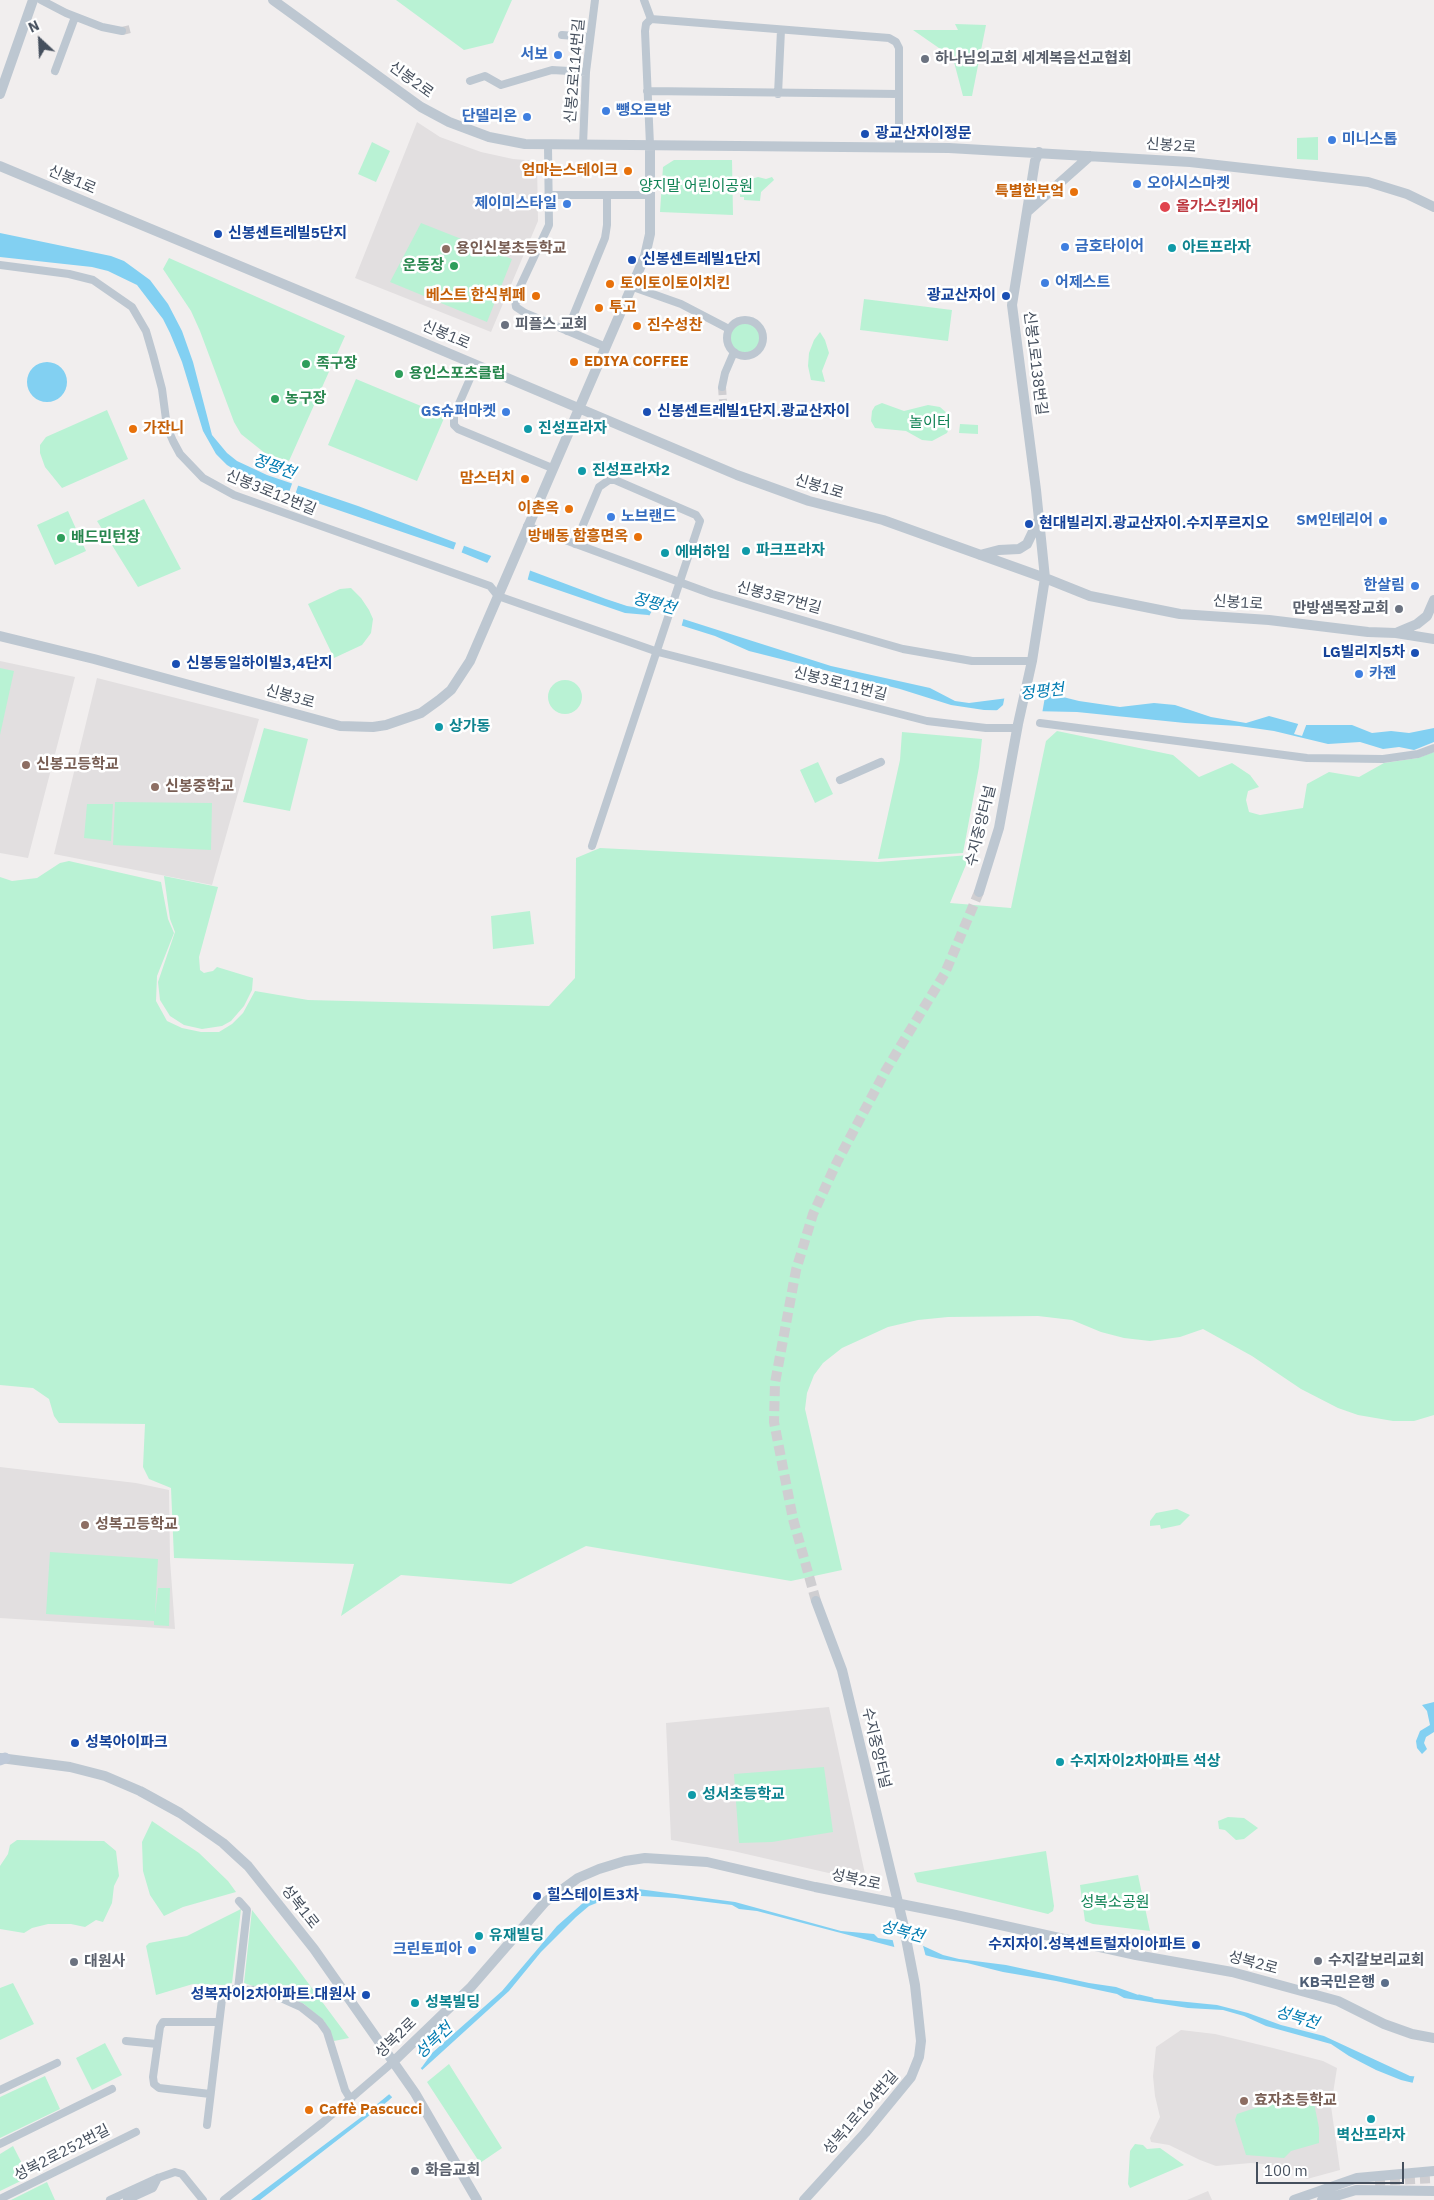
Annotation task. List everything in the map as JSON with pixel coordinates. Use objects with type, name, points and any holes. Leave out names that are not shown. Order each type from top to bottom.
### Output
[{"type":"street","points":[[0,94],[33,0]]},
{"type":"street","points":[[41,0],[102,27],[122,31]]},
{"type":"street","name":"신봉2로","points":[[273,0],[435,115],[489,136],[525,144],[548,146],[650,145],[899,148],[1038,152],[1190,162],[1368,182],[1407,194],[1434,207]]},
{"type":"street","name":"신봉2로114번길","points":[[582,145],[589,37],[595,0]]},
{"type":"street","points":[[644,0],[651,19]]},
{"type":"street","points":[[55,71],[76,17]]},
{"type":"street","points":[[527,526],[645,256],[650,234],[650,145],[646,24],[651,19],[889,38],[896,42],[899,48],[899,148]]},
{"type":"street","points":[[778,94],[781,30]]},
{"type":"street","points":[[562,35],[589,37]]},
{"type":"street","points":[[470,81],[486,76],[501,86],[552,70],[586,72]]},
{"type":"street","points":[[647,91],[899,94]]},
{"type":"street","points":[[548,146],[549,225],[515,300],[516,307],[525,314],[606,347]]},
{"type":"street","name":"신봉1로138번길","points":[[1038,152],[1012,305],[1036,490],[1045,578]]},
{"type":"street","points":[[1028,211],[1090,156]]},
{"type":"street","name":"신봉1로","points":[[0,166],[476,364],[737,476],[809,501],[883,520],[1090,596],[1180,614],[1269,620],[1368,632],[1396,632],[1434,639]]},
{"type":"street","points":[[549,195],[650,195]]},
{"type":"street","points":[[567,331],[605,238],[607,195]]},
{"type":"street","name":"신봉3로12번길","points":[[0,265],[69,274],[93,280],[132,308],[146,331],[154,355],[168,426],[173,441],[180,454],[203,478],[243,499],[490,586],[498,596]]},
{"type":"street","points":[[632,287],[681,304],[729,329]]},
{"type":"street","points":[[744,319],[756,323],[763,334],[761,346],[753,354],[742,356],[734,352],[728,346],[726,340],[729,329],[733,324],[744,319]]},
{"type":"street","points":[[722,387],[725,373],[734,352]]},
{"type":"street","points":[[476,364],[454,415],[454,425],[458,429],[552,468]]},
{"type":"street","points":[[575,544],[600,486],[609,480],[615,480],[696,515],[700,522],[698,533],[679,582],[662,640],[592,846]]},
{"type":"street","points":[[980,555],[999,550],[1019,549],[1026,544],[1039,520]]},
{"type":"street","name":"신봉3로","points":[[0,636],[94,659],[322,722],[340,726],[373,727],[421,713],[451,690],[470,661],[527,526]]},
{"type":"street","name":"신봉3로7번길","points":[[527,526],[712,594],[868,639],[941,657],[972,662],[1032,661]]},
{"type":"street","points":[[1018,725],[1032,661],[1045,578]]},
{"type":"street","name":"신봉3로11번길","points":[[498,596],[658,652],[927,720],[986,728],[1018,725]]},
{"type":"street","points":[[1396,632],[1417,624],[1427,616],[1434,600]]},
{"type":"street","points":[[1040,723],[1307,758],[1383,759],[1418,754],[1434,748]]},
{"type":"street","name":"수지중앙터널","points":[[979,892],[999,828],[1018,725]]},
{"type":"street","points":[[840,780],[881,762]]},
{"type":"street","name":"수지중앙터널","points":[[816,1601],[842,1670],[898,1904]]},
{"type":"street","name":"성복1로","points":[[2,1759],[70,1766],[105,1776],[140,1791],[166,1805],[223,1843],[248,1866],[314,1949],[415,2093],[477,2200]]},
{"type":"street","name":"성복2로","points":[[224,2200],[351,2100],[393,2062],[470,1989],[545,1902],[578,1878],[625,1861],[644,1858],[707,1862],[1136,1955],[1232,1972],[1338,2001],[1384,2024],[1412,2034],[1434,2038]]},
{"type":"street","points":[[238,1989],[247,1910],[240,1901]]},
{"type":"street","name":"성복1로164번길","points":[[804,2200],[865,2133],[911,2077],[919,2057],[920,2040],[913,1977],[898,1904]]},
{"type":"street","points":[[207,2125],[222,1999],[230,1989],[256,1990],[281,1998],[301,2007],[320,2022],[327,2032],[345,2090],[351,2100]]},
{"type":"street","points":[[210,2094],[159,2088],[154,2084],[153,2077],[160,2027],[164,2022],[219,2022]]},
{"type":"street","points":[[126,2040],[158,2044]]},
{"type":"street","points":[[0,2090],[57,2063]]},
{"type":"street","points":[[0,2144],[112,2089]]},
{"type":"street","name":"성복2로252번길","points":[[0,2199],[136,2132]]},
{"type":"street","points":[[110,2200],[158,2178],[176,2172],[182,2174],[203,2200]]},
{"type":"street","points":[[1294,2200],[1357,2178],[1434,2172]]},
{"type":"street","points":[[127,2200],[153,2188],[158,2178]]},
{"type":"street","points":[[1322,2200],[1356,2190],[1434,2191]]},
{"type":"shaded area","name":"용인신봉초등학교","points":[[417,122],[440,137],[481,152],[513,159],[537,161],[538,221],[491,332],[355,278]]},
{"type":"shaded area","name":"신봉고등학교","points":[[0,661],[75,677],[28,858],[0,853]]},
{"type":"shaded area","name":"신봉중학교","points":[[97,678],[259,719],[212,885],[54,854]]},
{"type":"shaded area","name":"성복고등학교","points":[[0,1467],[136,1483],[169,1490],[170,1560],[175,1629],[0,1618]]},
{"type":"shaded area","points":[[829,1707],[865,1874],[859,1880],[733,1851],[671,1840],[666,1723]]},
{"type":"shaded area","name":"효자초등학교","points":[[1181,2030],[1215,2034],[1273,2048],[1323,2061],[1337,2068],[1331,2106],[1340,2170],[1307,2179],[1293,2170],[1273,2165],[1251,2163],[1216,2166],[1169,2145],[1151,2142],[1150,2138],[1160,2117],[1153,2076],[1156,2047]]},
{"type":"shaded area","points":[[1208,2191],[1212,2200],[1187,2200]]},
{"type":"green space","points":[[396,0],[512,0],[493,43],[464,50]]},
{"type":"green space","points":[[955,24],[986,25],[972,96],[963,96],[954,62],[949,55],[913,30],[958,30]]},
{"type":"green space","points":[[1318,137],[1318,160],[1297,159],[1297,138]]},
{"type":"green space","points":[[372,142],[390,151],[376,182],[358,174]]},
{"type":"green space","name":"양지말 어린이공원","points":[[674,160],[732,160],[733,215],[660,212],[663,167]]},
{"type":"green space","points":[[758,177],[766,179],[772,177],[774,180],[761,192],[760,201],[744,200],[744,197],[740,197],[740,180]]},
{"type":"green space","name":"운동장","points":[[421,223],[512,259],[487,322],[390,282]]},
{"type":"green space","points":[[169,258],[345,336],[289,461],[266,454],[241,434],[234,422],[191,311],[163,269]]},
{"type":"green space","points":[[864,299],[952,310],[948,341],[860,330]]},
{"type":"green space","points":[[745,321],[752,322],[757,326],[761,331],[761,345],[757,350],[752,354],[745,355],[738,354],[733,350],[729,345],[728,338],[729,331],[733,326],[738,322]]},
{"type":"green space","points":[[820,332],[829,353],[822,371],[825,382],[811,380],[808,366],[809,353],[814,340]]},
{"type":"green space","points":[[356,379],[445,416],[417,481],[328,445]]},
{"type":"green space","name":"놀이터","points":[[882,403],[904,411],[928,405],[940,407],[949,415],[950,426],[947,433],[932,441],[922,440],[906,431],[875,428],[871,421],[872,411],[875,406]]},
{"type":"green space","points":[[107,410],[128,459],[62,488],[45,467],[40,453],[40,445],[46,437]]},
{"type":"green space","points":[[960,424],[978,425],[978,434],[959,433]]},
{"type":"green space","points":[[144,499],[181,569],[138,587],[97,521]]},
{"type":"green space","name":"배드민턴장","points":[[68,511],[86,551],[55,565],[37,525]]},
{"type":"green space","points":[[351,588],[361,598],[373,619],[371,633],[362,645],[334,658],[308,604],[340,589]]},
{"type":"green space","points":[[0,668],[14,671],[0,735]]},
{"type":"green space","points":[[565,680],[577,685],[582,697],[577,709],[565,714],[553,709],[548,697],[553,685]]},
{"type":"green space","points":[[264,728],[308,739],[290,811],[243,802]]},
{"type":"green space","points":[[1057,731],[1173,755],[1199,777],[1232,763],[1250,775],[1259,787],[1248,791],[1246,800],[1249,812],[1260,815],[1303,808],[1307,784],[1329,772],[1359,777],[1384,763],[1418,758],[1434,752],[1434,1415],[1414,1421],[1393,1421],[1358,1415],[1338,1408],[1301,1389],[1252,1356],[1203,1329],[1180,1337],[1150,1341],[1124,1338],[1101,1332],[1072,1320],[1038,1316],[948,1317],[918,1320],[888,1327],[842,1348],[823,1363],[814,1375],[807,1393],[805,1409],[842,1570],[791,1581],[586,1546],[511,1584],[401,1575],[341,1616],[354,1564],[174,1558],[171,1488],[149,1479],[143,1467],[145,1424],[59,1423],[54,1416],[49,1399],[33,1388],[0,1385],[0,877],[12,881],[37,878],[60,863],[69,861],[161,882],[168,919],[174,933],[157,976],[156,1001],[167,1021],[182,1028],[201,1032],[219,1032],[232,1024],[243,1013],[255,991],[308,1000],[549,1006],[575,978],[576,858],[600,848],[878,862],[970,855],[950,903],[1011,908],[1046,741]]},
{"type":"green space","points":[[902,732],[982,739],[979,767],[963,853],[878,859],[900,760]]},
{"type":"green space","points":[[818,762],[833,794],[815,803],[800,770]]},
{"type":"green space","points":[[115,802],[212,803],[211,850],[113,845]]},
{"type":"green space","points":[[87,804],[113,804],[111,841],[84,838]]},
{"type":"green space","points":[[164,876],[218,887],[199,957],[200,970],[204,973],[213,971],[217,967],[253,978],[252,990],[244,1006],[231,1021],[222,1026],[202,1029],[184,1025],[170,1016],[160,1000],[158,982],[175,932],[170,919]]},
{"type":"green space","points":[[530,911],[534,944],[493,949],[491,916]]},
{"type":"green space","points":[[1177,1509],[1190,1515],[1180,1525],[1161,1529],[1160,1525],[1150,1526],[1150,1521],[1156,1513]]},
{"type":"green space","points":[[50,1552],[158,1559],[155,1615],[158,1588],[170,1588],[169,1626],[154,1625],[154,1621],[46,1614]]},
{"type":"green space","points":[[824,1767],[833,1832],[772,1842],[739,1843],[734,1774]]},
{"type":"green space","points":[[1228,1817],[1244,1818],[1258,1828],[1244,1839],[1236,1840],[1225,1830],[1219,1829],[1218,1821]]},
{"type":"green space","points":[[152,1821],[199,1853],[228,1881],[236,1892],[183,1907],[164,1916],[150,1895],[143,1871],[142,1842]]},
{"type":"green space","points":[[17,1840],[104,1841],[116,1851],[119,1876],[114,1886],[112,1903],[103,1922],[96,1920],[85,1927],[71,1924],[48,1924],[32,1928],[24,1933],[0,1929],[0,1866],[8,1854],[10,1845]]},
{"type":"green space","points":[[1046,1851],[1054,1906],[1053,1911],[1048,1914],[917,1882],[914,1873]]},
{"type":"green space","name":"성복소공원","points":[[1138,1875],[1150,1931],[1093,1924],[1085,1921],[1080,1885]]},
{"type":"green space","points":[[241,1909],[232,1983],[225,1985],[193,1984],[156,1995],[146,1946],[149,1943],[187,1936]]},
{"type":"green space","points":[[252,1910],[349,2038],[334,2041],[324,2021],[304,2004],[276,1991],[244,1983]]},
{"type":"green space","points":[[13,1983],[34,2024],[0,2040],[0,1988]]},
{"type":"green space","points":[[105,2043],[122,2075],[92,2090],[76,2058]]},
{"type":"green space","points":[[449,2064],[502,2148],[480,2163],[427,2082]]},
{"type":"green space","points":[[45,2076],[60,2109],[0,2138],[0,2097]]},
{"type":"green space","points":[[1303,2092],[1310,2092],[1314,2103],[1319,2128],[1319,2143],[1291,2151],[1284,2158],[1246,2155],[1235,2120],[1237,2114]]},
{"type":"green space","points":[[1135,2144],[1143,2145],[1147,2149],[1160,2148],[1184,2165],[1130,2188],[1128,2184],[1130,2151]]},
{"type":"green space","points":[[13,2146],[29,2177],[0,2191],[0,2154]]},
{"type":"green space","points":[[47,2182],[55,2200],[11,2200]]},
{"type":"water","name":"정평천","points":[[0,233],[111,256],[124,261],[150,280],[168,304],[182,331],[193,362],[212,435],[227,453],[237,461],[267,475],[358,506],[606,599],[627,606],[658,611],[831,666],[930,688],[955,701],[969,703],[1047,693],[1079,701],[1120,707],[1154,703],[1175,705],[1211,717],[1246,723],[1269,716],[1302,725],[1352,725],[1372,733],[1391,731],[1409,733],[1434,728],[1434,742],[1414,750],[1399,747],[1383,749],[1360,742],[1328,744],[1274,731],[1239,726],[1185,723],[1077,712],[984,710],[951,705],[900,689],[749,651],[715,636],[648,615],[625,613],[529,580],[458,551],[297,496],[243,475],[227,465],[216,454],[203,431],[182,362],[163,319],[137,285],[108,271],[92,267],[0,257]]},
{"type":"water","points":[[43,362],[51,362],[58,365],[64,371],[67,382],[64,393],[58,399],[51,402],[43,402],[36,399],[30,393],[27,386],[27,378],[30,371],[36,365]]},
{"type":"water","points":[[1434,1702],[1434,1732],[1426,1737],[1424,1743],[1427,1749],[1422,1754],[1417,1748],[1416,1741],[1420,1731],[1430,1725],[1427,1711],[1422,1705]]},
{"type":"water","points":[[631,1888],[735,1902],[841,1931],[874,1934],[878,1938],[919,1944],[943,1955],[959,1959],[1006,1965],[1116,1987],[1147,1998],[1217,2005],[1324,2036],[1410,2076],[1434,2078],[1434,2088],[1401,2080],[1376,2070],[1331,2044],[1266,2026],[1244,2016],[1223,2010],[1188,2008],[1124,1998],[1117,1994],[1056,1981],[940,1959],[757,1911],[739,1909],[732,1905],[675,1898],[624,1895],[609,1898],[589,1906],[541,1952],[509,1991],[388,2101],[260,2200],[251,2200],[364,2115],[422,2067],[432,2053],[502,1991],[557,1926],[583,1903],[599,1895],[619,1889]]},
{"type":"pier","points":[[293,481],[299,483],[294,498],[288,495]]},
{"type":"pier","points":[[457,540],[465,543],[461,554],[453,551]]},
{"type":"pier","points":[[493,553],[531,567],[527,582],[486,565]]},
{"type":"pier","points":[[654,607],[684,617],[681,628],[648,618]]},
{"type":"pier","points":[[1046,691],[1042,714],[994,713],[1003,705],[1005,695]]},
{"type":"pier","points":[[1299,722],[1307,723],[1302,736],[1294,734]]},
{"type":"pier","points":[[892,1937],[922,1942],[926,1957],[895,1950]]},
{"type":"pier","points":[[419,2066],[424,2072],[394,2099],[387,2092]]},
{"type":"pier","points":[[1415,2074],[1434,2076],[1434,2091],[1412,2085]]},
{"type":"waterway","name":"성복천","points":[[1139,1996],[1152,1999]]},
{"type":"tunnel","points":[[122,31],[130,29]]},
{"type":"tunnel","points":[[722,387],[723,401]]},
{"type":"tunnel","points":[[816,1601],[793,1519],[774,1422],[775,1383],[796,1270],[813,1214],[837,1162],[886,1070],[945,973],[979,892]]},
{"type":"tunnel","points":[[1375,2181],[1434,2178]]},
{"type":"place","name":"서보","points":[[558,55]]},
{"type":"place","name":"하나님의교회 세계복음선교협회","points":[[925,59]]},
{"type":"place","name":"뺑오르방","points":[[606,111]]},
{"type":"place","name":"단델리온","points":[[527,117]]},
{"type":"place","name":"광교산자이정문","points":[[865,134]]},
{"type":"place","name":"미니스톱","points":[[1332,140]]},
{"type":"place","name":"엄마는스테이크","points":[[628,171]]},
{"type":"place","name":"오아시스마켓","points":[[1137,184]]},
{"type":"place","name":"특별한부엌","points":[[1074,192]]},
{"type":"place","name":"제이미스타일","points":[[567,204]]},
{"type":"place","name":"올가스킨케어","points":[[1165,207]]},
{"type":"place","name":"신봉센트레빌5단지","points":[[218,234]]},
{"type":"place","name":"금호타이어","points":[[1065,247]]},
{"type":"place","name":"아트프라자","points":[[1172,248]]},
{"type":"place","name":"용인신봉초등학교","points":[[446,249]]},
{"type":"place","name":"신봉센트레빌1단지","points":[[632,260]]},
{"type":"place","name":"운동장","points":[[454,266]]},
{"type":"place","name":"어제스트","points":[[1045,283]]},
{"type":"place","name":"토이토이토이치킨","points":[[610,284]]},
{"type":"place","name":"베스트 한식뷔페","points":[[536,296]]},
{"type":"place","name":"광교산자이","points":[[1006,296]]},
{"type":"place","name":"투고","points":[[599,308]]},
{"type":"place","name":"피플스 교회","points":[[505,325]]},
{"type":"place","name":"진수성찬","points":[[637,326]]},
{"type":"place","name":"EDIYA COFFEE","points":[[574,362]]},
{"type":"place","name":"족구장","points":[[306,364]]},
{"type":"place","name":"용인스포츠클럽","points":[[399,374]]},
{"type":"place","name":"농구장","points":[[275,399]]},
{"type":"place","name":"GS슈퍼마켓","points":[[506,412]]},
{"type":"place","name":"신봉센트레빌1단지.광교산자이","points":[[647,412]]},
{"type":"place","name":"가잔니","points":[[133,429]]},
{"type":"place","name":"진성프라자","points":[[528,429]]},
{"type":"place","name":"진성프라자2","points":[[582,471]]},
{"type":"place","name":"맘스터치","points":[[525,479]]},
{"type":"place","name":"이촌옥","points":[[569,509]]},
{"type":"place","name":"노브랜드","points":[[611,517]]},
{"type":"place","name":"SM인테리어","points":[[1383,521]]},
{"type":"place","name":"현대빌리지.광교산자이.수지푸르지오","points":[[1029,524]]},
{"type":"place","name":"방배동 함흥면옥","points":[[638,537]]},
{"type":"place","name":"배드민턴장","points":[[61,538]]},
{"type":"place","name":"파크프라자","points":[[746,551]]},
{"type":"place","name":"에버하임","points":[[665,553]]},
{"type":"place","name":"한살림","points":[[1415,586]]},
{"type":"place","name":"만방샘목장교회","points":[[1399,609]]},
{"type":"place","name":"LG빌리지5차","points":[[1415,653]]},
{"type":"place","name":"신봉동일하이빌3,4단지","points":[[176,664]]},
{"type":"place","name":"카젠","points":[[1359,674]]},
{"type":"place","name":"상가동","points":[[439,727]]},
{"type":"place","name":"신봉고등학교","points":[[26,765]]},
{"type":"place","name":"신봉중학교","points":[[155,787]]},
{"type":"place","name":"성복고등학교","points":[[85,1525]]},
{"type":"place","name":"성복아이파크","points":[[75,1743]]},
{"type":"place","name":"수지자이2차아파트 석상","points":[[1060,1762]]},
{"type":"place","name":"성서초등학교","points":[[692,1795]]},
{"type":"place","name":"힐스테이트3차","points":[[537,1896]]},
{"type":"place","name":"유재빌딩","points":[[479,1936]]},
{"type":"place","name":"수지자이.성복센트럴자이아파트","points":[[1196,1945]]},
{"type":"place","name":"크린토피아","points":[[472,1950]]},
{"type":"place","name":"수지갈보리교회","points":[[1318,1961]]},
{"type":"place","name":"대원사","points":[[74,1962]]},
{"type":"place","name":"KB국민은행","points":[[1385,1983]]},
{"type":"place","name":"성복자이2차아파트.대원사","points":[[366,1995]]},
{"type":"place","name":"성복빌딩","points":[[415,2003]]},
{"type":"place","name":"효자초등학교","points":[[1244,2101]]},
{"type":"place","name":"Caffè Pascucci","points":[[309,2110]]},
{"type":"place","name":"벽산프라자","points":[[1371,2119]]},
{"type":"place","name":"화음교회","points":[[415,2171]]}]
